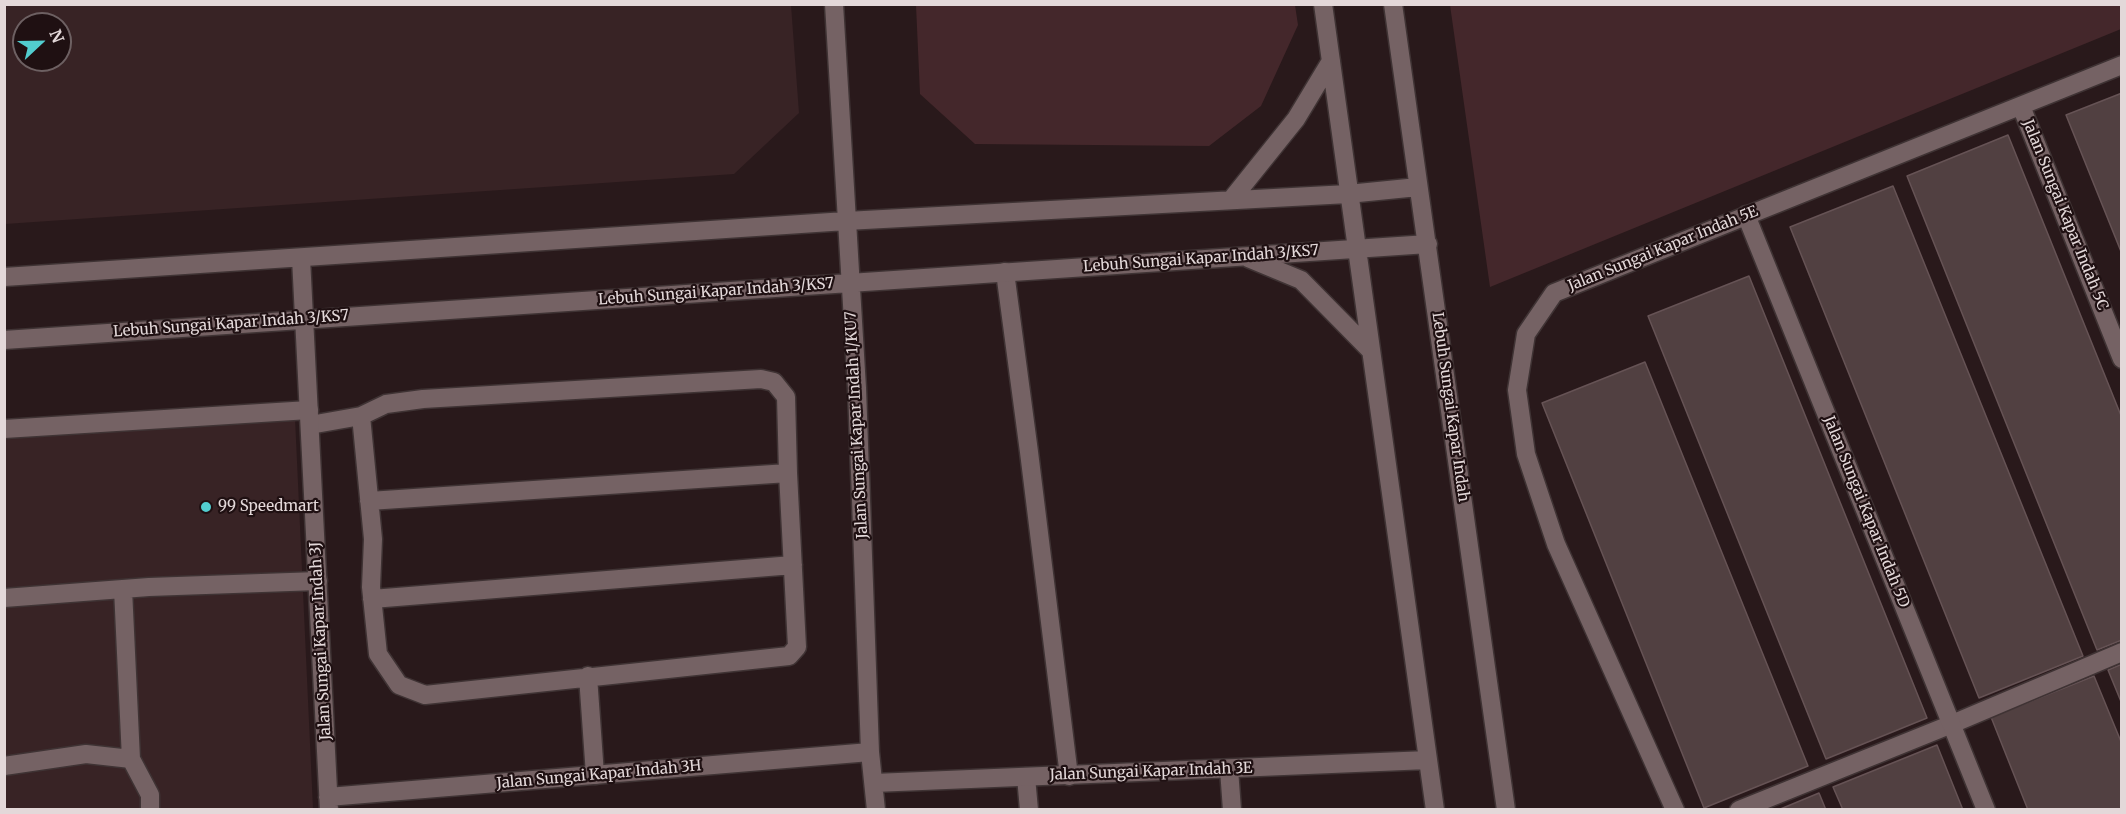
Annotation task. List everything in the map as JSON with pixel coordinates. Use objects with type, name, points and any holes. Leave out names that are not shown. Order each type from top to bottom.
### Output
[{"type":"street","name":"Jalan Sungai Kapar Indah 1/KU7","points":[[834,4],[857,388],[870,752],[876,810]]},
{"type":"street","points":[[1323,4],[1435,810]]},
{"type":"street","name":"Lebuh Sungai Kapar Indah","points":[[1393,4],[1506,810]]},
{"type":"street","points":[[1231,200],[1296,118],[1331,61]]},
{"type":"street","name":"Jalan Sungai Kapar Indah 5E","points":[[1675,810],[1556,544],[1526,454],[1517,390],[1526,334],[1554,293],[2121,65]]},
{"type":"street","name":"Jalan Sungai Kapar Indah 5C","points":[[2021,106],[2121,359]]},
{"type":"street","points":[[4,277],[846,221],[1348,194],[1418,187]]},
{"type":"street","name":"Jalan Sungai Kapar Indah 5D","points":[[1746,215],[1986,810]]},
{"type":"street","name":"Lebuh Sungai Kapar Indah 3/KS7","points":[[4,340],[1428,244]]},
{"type":"street","points":[[1243,256],[1300,280],[1371,351]]},
{"type":"street","name":"Jalan Sungai Kapar Indah 3J","points":[[301,258],[328,803]]},
{"type":"street","points":[[1005,272],[1068,776]]},
{"type":"street","points":[[4,429],[361,416],[386,404],[423,399],[761,379],[774,382],[786,397],[797,647],[789,656],[425,695],[399,686],[378,654],[372,599],[373,539],[361,416]]},
{"type":"street","points":[[369,501],[788,473]]},
{"type":"street","points":[[372,599],[793,564]]},
{"type":"street","points":[[4,598],[123,589],[318,581]]},
{"type":"street","points":[[123,589],[131,759],[150,795],[150,810]]},
{"type":"street","points":[[1739,810],[1952,724],[2121,652]]},
{"type":"street","points":[[588,676],[595,775]]},
{"type":"street","name":"Jalan Sungai Kapar Indah 3H","points":[[328,803],[595,775],[870,752]]},
{"type":"street","points":[[4,766],[86,754],[131,759]]},
{"type":"street","name":"Jalan Sungai Kapar Indah 3E","points":[[874,783],[1428,760]]},
{"type":"street","points":[[1229,769],[1232,810]]},
{"type":"street","points":[[1026,777],[1029,810]]},
{"type":"shaded area","points":[[5,4],[791,5],[799,113],[734,174],[5,224]]},
{"type":"shaded area","points":[[2121,4],[2121,29],[1490,287],[1450,5]]},
{"type":"shaded area","points":[[916,5],[1295,5],[1298,25],[1261,106],[1209,146],[975,144],[920,94]]},
{"type":"shaded area","points":[[295,418],[313,809],[5,810],[5,437]]},
{"type":"building","points":[[2122,93],[2122,254],[2066,115]]},
{"type":"building","points":[[2008,135],[2122,418],[2122,640],[2097,650],[1907,176]]},
{"type":"building","points":[[1893,186],[2083,656],[1979,698],[1790,227]]},
{"type":"building","points":[[1749,276],[1927,718],[1826,759],[1648,316]]},
{"type":"building","points":[[1645,362],[1808,766],[1704,808],[1542,403]]},
{"type":"building","points":[[2122,664],[2122,704],[2108,670]]},
{"type":"building","points":[[2094,676],[2122,744],[2122,810],[2028,810],[1991,717]]},
{"type":"building","points":[[1937,745],[1963,810],[1843,810],[1833,787]]},
{"type":"building","points":[[1819,793],[1826,810],[1778,810]]},
{"type":"place","name":"99 Speedmart","points":[[206,507]]}]
